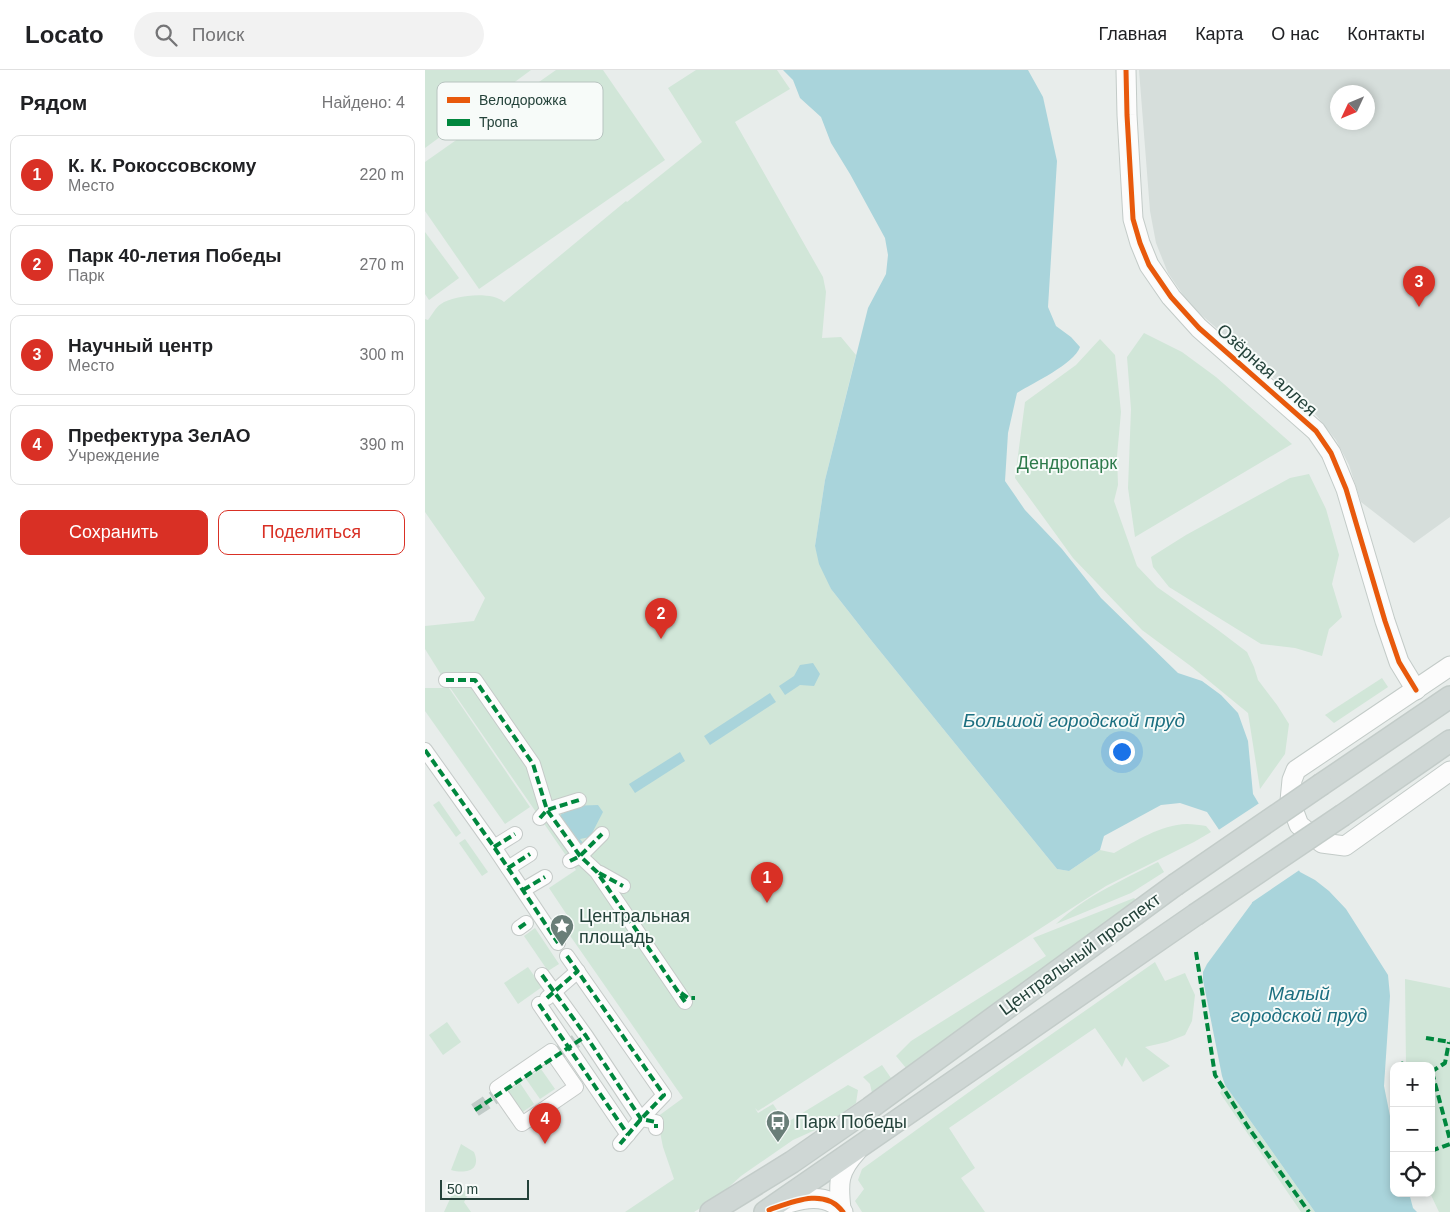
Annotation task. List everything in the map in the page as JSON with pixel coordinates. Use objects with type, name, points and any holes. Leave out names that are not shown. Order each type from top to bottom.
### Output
[{"type":"main road","name":"Центральный проспект","points":[[711,1212],[792,1162],[870,1108],[1175,884],[1450,697]]},
{"type":"main road","name":"Центральный проспект","points":[[767,1211],[1450,741]]},
{"type":"street","name":"Озёрная аллея","points":[[1126,70],[1133,219],[1149,265],[1171,296],[1199,328],[1316,431],[1331,453],[1346,489],[1399,662],[1416,690]]},
{"type":"street","points":[[1450,666],[1296,770],[1292,780],[1290,801],[1299,824],[1321,843],[1345,846],[1450,771]]},
{"type":"street","points":[[446,680],[475,680],[485,685],[533,764],[544,814],[558,835],[575,858],[623,886]]},
{"type":"street","points":[[425,750],[558,942]]},
{"type":"street","points":[[544,814],[579,800]]},
{"type":"street","points":[[494,847],[515,834]]},
{"type":"street","points":[[575,858],[602,834]]},
{"type":"street","points":[[508,868],[530,854]]},
{"type":"street","points":[[597,872],[677,990],[690,1000]]},
{"type":"street","points":[[523,890],[545,877]]},
{"type":"street","points":[[542,975],[547,998],[624,1140],[664,1095],[567,956]]},
{"type":"street","points":[[547,998],[578,971]]},
{"type":"street","points":[[547,998],[581,1038],[641,1119],[656,1122],[656,1128]]},
{"type":"street","points":[[551,1051],[555,1056],[576,1087],[522,1124],[497,1088],[551,1051]]},
{"type":"street","points":[[842,1210],[838,1186],[841,1175],[851,1158],[868,1140]]},
{"type":"street","points":[[767,1211],[801,1199],[812,1198],[824,1199],[842,1210]]},
{"type":"shaded area","points":[[1139,70],[1450,70],[1450,517],[1414,543],[1361,502],[1349,465],[1336,440],[1316,415],[1190,305],[1168,273],[1156,243],[1150,211]]},
{"type":"green space","points":[[425,70],[531,70],[515,82],[437,82],[437,139],[425,148]]},
{"type":"green space","points":[[556,70],[603,70],[665,160],[479,289],[425,211],[425,162],[456,140],[603,140],[603,82],[539,82]]},
{"type":"green space","points":[[696,70],[777,70],[790,89],[735,122],[823,277],[826,292],[822,338],[841,337],[856,355],[825,480],[815,546],[831,589],[1057,869],[1069,871],[1100,850],[1114,853],[1149,834],[1167,827],[1187,824],[1206,826],[1211,832],[1106,886],[758,1111],[755,1108],[758,1113],[773,1104],[786,1123],[848,1085],[858,1090],[856,1103],[824,1126],[793,1140],[741,1176],[718,1197],[694,1212],[625,1212],[674,1179],[663,1147],[657,1117],[683,1098],[564,927],[569,918],[549,888],[576,870],[425,649],[425,626],[474,621],[485,598],[425,512],[425,319],[428,320],[441,304],[455,298],[482,295],[491,296],[504,302],[626,201],[702,142],[668,88]]},
{"type":"green space","points":[[425,232],[459,278],[429,300],[425,294]]},
{"type":"green space","name":"Дендропарк","points":[[1144,333],[1182,352],[1216,377],[1292,444],[1135,537],[1128,488],[1131,409],[1127,357]]},
{"type":"green space","name":"Дендропарк","points":[[1100,339],[1115,355],[1121,412],[1117,456],[1118,485],[1114,501],[1137,566],[1157,587],[1247,652],[1258,680],[1289,724],[1285,754],[1260,789],[1248,713],[1192,667],[1142,630],[1073,558],[1015,478],[1025,402],[1076,365]]},
{"type":"green space","points":[[1309,474],[1326,509],[1339,555],[1332,584],[1342,617],[1329,629],[1322,656],[1295,648],[1261,644],[1169,587],[1153,567],[1151,557],[1186,535],[1290,478]]},
{"type":"green space","points":[[1382,678],[1388,687],[1334,723],[1325,715]]},
{"type":"green space","points":[[425,688],[449,688],[530,807],[505,824],[425,711]]},
{"type":"green space","points":[[439,801],[461,833],[456,837],[433,805]]},
{"type":"green space","points":[[465,839],[488,872],[482,876],[459,843]]},
{"type":"green space","points":[[1158,862],[1164,872],[1131,893],[1056,924],[1092,897]]},
{"type":"green space","points":[[1134,898],[1136,900],[906,1068],[896,1056],[911,1041],[1046,956],[1033,938]]},
{"type":"green space","points":[[535,928],[559,964],[548,971],[524,936]]},
{"type":"green space","points":[[1155,962],[1165,981],[1185,973],[1195,995],[1192,1021],[1185,1035],[1167,1042],[1145,1047],[1170,1066],[1143,1082],[1126,1057],[1122,1067],[1095,1028],[949,1128],[975,1168],[961,1178],[985,1212],[862,1212],[855,1201],[864,1189],[858,1180],[862,1169]]},
{"type":"green space","points":[[528,967],[542,987],[518,1004],[504,983]]},
{"type":"green space","points":[[1405,979],[1450,988],[1450,1212],[1439,1212],[1432,1197],[1435,1197],[1435,1062],[1406,1062]]},
{"type":"green space","points":[[447,1022],[461,1042],[443,1055],[429,1035]]},
{"type":"green space","points":[[882,1065],[891,1078],[872,1093],[870,1084],[863,1077]]},
{"type":"green space","points":[[541,1069],[555,1089],[540,1099],[526,1079]]},
{"type":"green space","points":[[520,1083],[534,1104],[520,1114],[506,1093]]},
{"type":"green space","points":[[1225,1085],[1315,1212],[1301,1212],[1220,1093]]},
{"type":"green space","points":[[461,1144],[474,1152],[476,1158],[476,1163],[471,1170],[462,1172],[451,1170]]},
{"type":"green space","points":[[456,1186],[469,1193],[464,1202],[471,1212],[444,1212]]},
{"type":"water","name":"Большой городской пруд","points":[[783,70],[1028,70],[1043,97],[1057,161],[1048,307],[1056,326],[1071,337],[1080,347],[1070,360],[1062,366],[1017,393],[1008,433],[1005,481],[1025,510],[1062,549],[1101,598],[1178,673],[1202,681],[1221,695],[1238,713],[1248,741],[1253,794],[1300,872],[1315,880],[1329,891],[1346,909],[1388,975],[1390,996],[1384,1086],[1390,1116],[1390,1197],[1410,1197],[1413,1208],[1417,1212],[1315,1212],[1225,1085],[1203,980],[1203,972],[1252,903],[1253,880],[1207,812],[1180,803],[1161,805],[1104,836],[1100,850],[1069,871],[1057,869],[831,589],[819,564],[815,546],[825,480],[868,308],[886,274],[888,255],[885,238],[831,143],[821,117],[800,98],[793,80]]},
{"type":"water","points":[[813,663],[820,674],[814,686],[800,685],[785,695],[779,686],[794,676],[800,665]]},
{"type":"water","points":[[770,693],[776,702],[710,745],[704,736]]},
{"type":"water","points":[[680,752],[685,761],[635,793],[629,784]]},
{"type":"water","points":[[598,805],[603,812],[590,837],[580,839],[583,843],[577,843],[560,819],[562,812],[563,814],[569,806]]},
{"type":"pier","points":[[1261,802],[1301,869],[1248,905],[1250,880],[1217,831]]},
{"type":"tunnel","points":[[555,1056],[576,1041]]},
{"type":"tunnel","points":[[475,1110],[501,1093]]},
{"type":"marked path","points":[[446,680],[475,680],[533,764],[547,810],[580,856],[597,872],[685,1002]]},
{"type":"marked path","points":[[425,750],[494,847],[558,943]]},
{"type":"marked path","points":[[540,818],[547,810],[579,800]]},
{"type":"marked path","points":[[494,847],[515,834]]},
{"type":"marked path","points":[[570,861],[580,856],[602,834]]},
{"type":"marked path","points":[[508,868],[530,854]]},
{"type":"marked path","points":[[599,873],[623,886]]},
{"type":"marked path","points":[[523,890],[545,877]]},
{"type":"marked path","points":[[519,928],[526,923]]},
{"type":"marked path","points":[[1196,952],[1215,1075],[1248,1127],[1309,1212]]},
{"type":"marked path","points":[[567,956],[664,1095],[620,1144]]},
{"type":"marked path","points":[[547,998],[578,971]]},
{"type":"marked path","points":[[542,975],[586,1036],[641,1119],[656,1122],[656,1128]]},
{"type":"marked path","points":[[681,993],[688,998],[695,998]]},
{"type":"marked path","points":[[539,1004],[628,1135]]},
{"type":"marked path","points":[[475,1110],[586,1036]]},
{"type":"marked path","points":[[1426,1038],[1450,1042]]},
{"type":"marked path","points":[[1435,1069],[1445,1063],[1449,1042]]},
{"type":"marked path","points":[[1435,1083],[1450,1140]]},
{"type":"marked path","points":[[1435,1150],[1450,1144]]},
{"type":"cycle path","points":[[1126,70],[1133,219],[1149,265],[1171,297],[1199,328],[1316,431],[1331,453],[1346,489],[1399,662],[1416,690]]},
{"type":"cycle path","points":[[769,1210],[788,1203],[818,1198],[836,1204],[843,1212]]},
{"type":"place","name":"Научный центр","points":[[1419,307]]},
{"type":"place","name":"Парк 40-летия Победы","points":[[661,639]]},
{"type":"place","name":"К. К. Рокоссовскому","points":[[767,903]]},
{"type":"place","name":"Центральная площадь","points":[[562,947]]},
{"type":"place","name":"Парк Победы","points":[[778,1143]]},
{"type":"place","name":"Префектура ЗелАО","points":[[545,1144]]},
{"type":"water label","name":"Малый городской пруд","points":[[1299,1004]]}]
